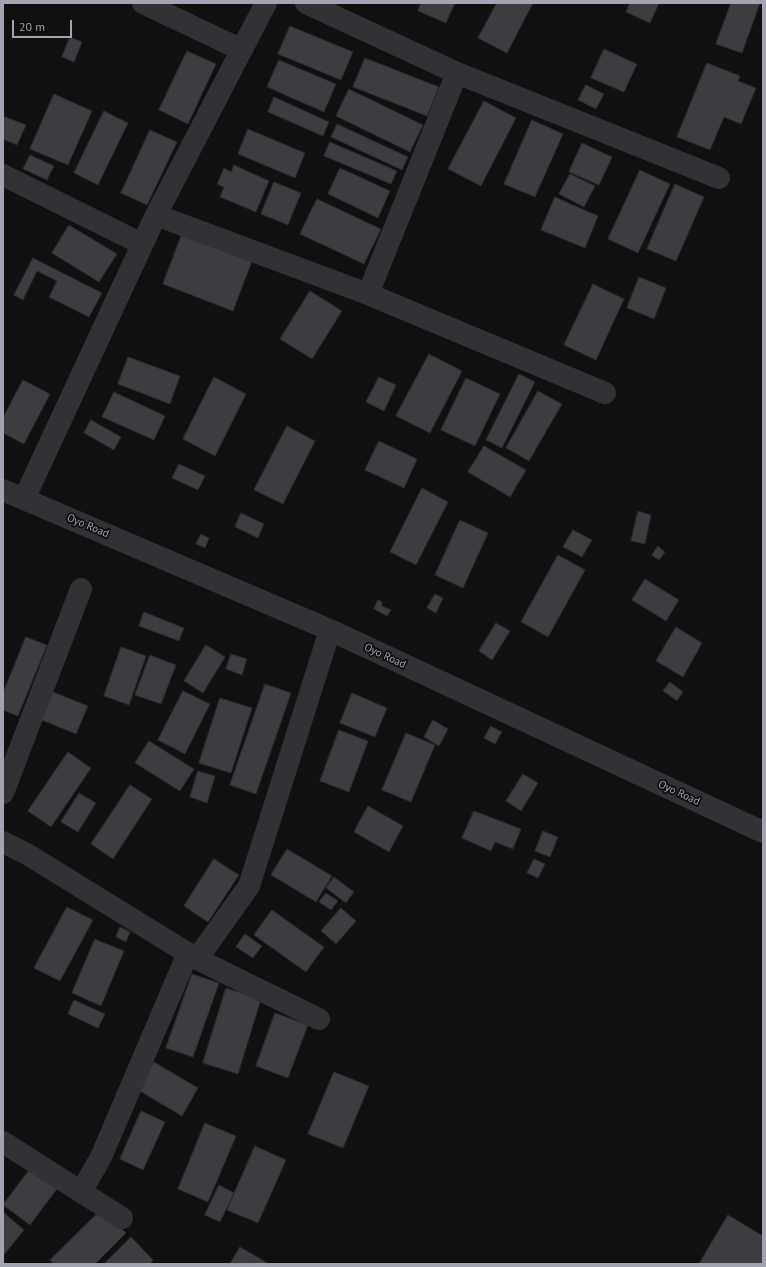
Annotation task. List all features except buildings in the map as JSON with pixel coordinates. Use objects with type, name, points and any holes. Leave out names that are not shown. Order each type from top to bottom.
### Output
[{"type":"street","points":[[143,3],[242,50]]},
{"type":"street","points":[[24,499],[156,215],[266,3]]},
{"type":"street","points":[[306,3],[457,73],[718,178]]},
{"type":"street","points":[[368,294],[457,73]]},
{"type":"street","points":[[3,175],[142,244]]},
{"type":"street","points":[[156,215],[368,294],[605,393]]},
{"type":"street","name":"Oyo Road","points":[[3,490],[330,630],[763,832]]},
{"type":"street","points":[[3,793],[81,588]]},
{"type":"street","points":[[81,1192],[101,1157],[192,956],[249,886],[330,630]]},
{"type":"street","points":[[3,842],[27,854],[192,956],[318,1019]]},
{"type":"street","points":[[3,1142],[122,1218]]}]
